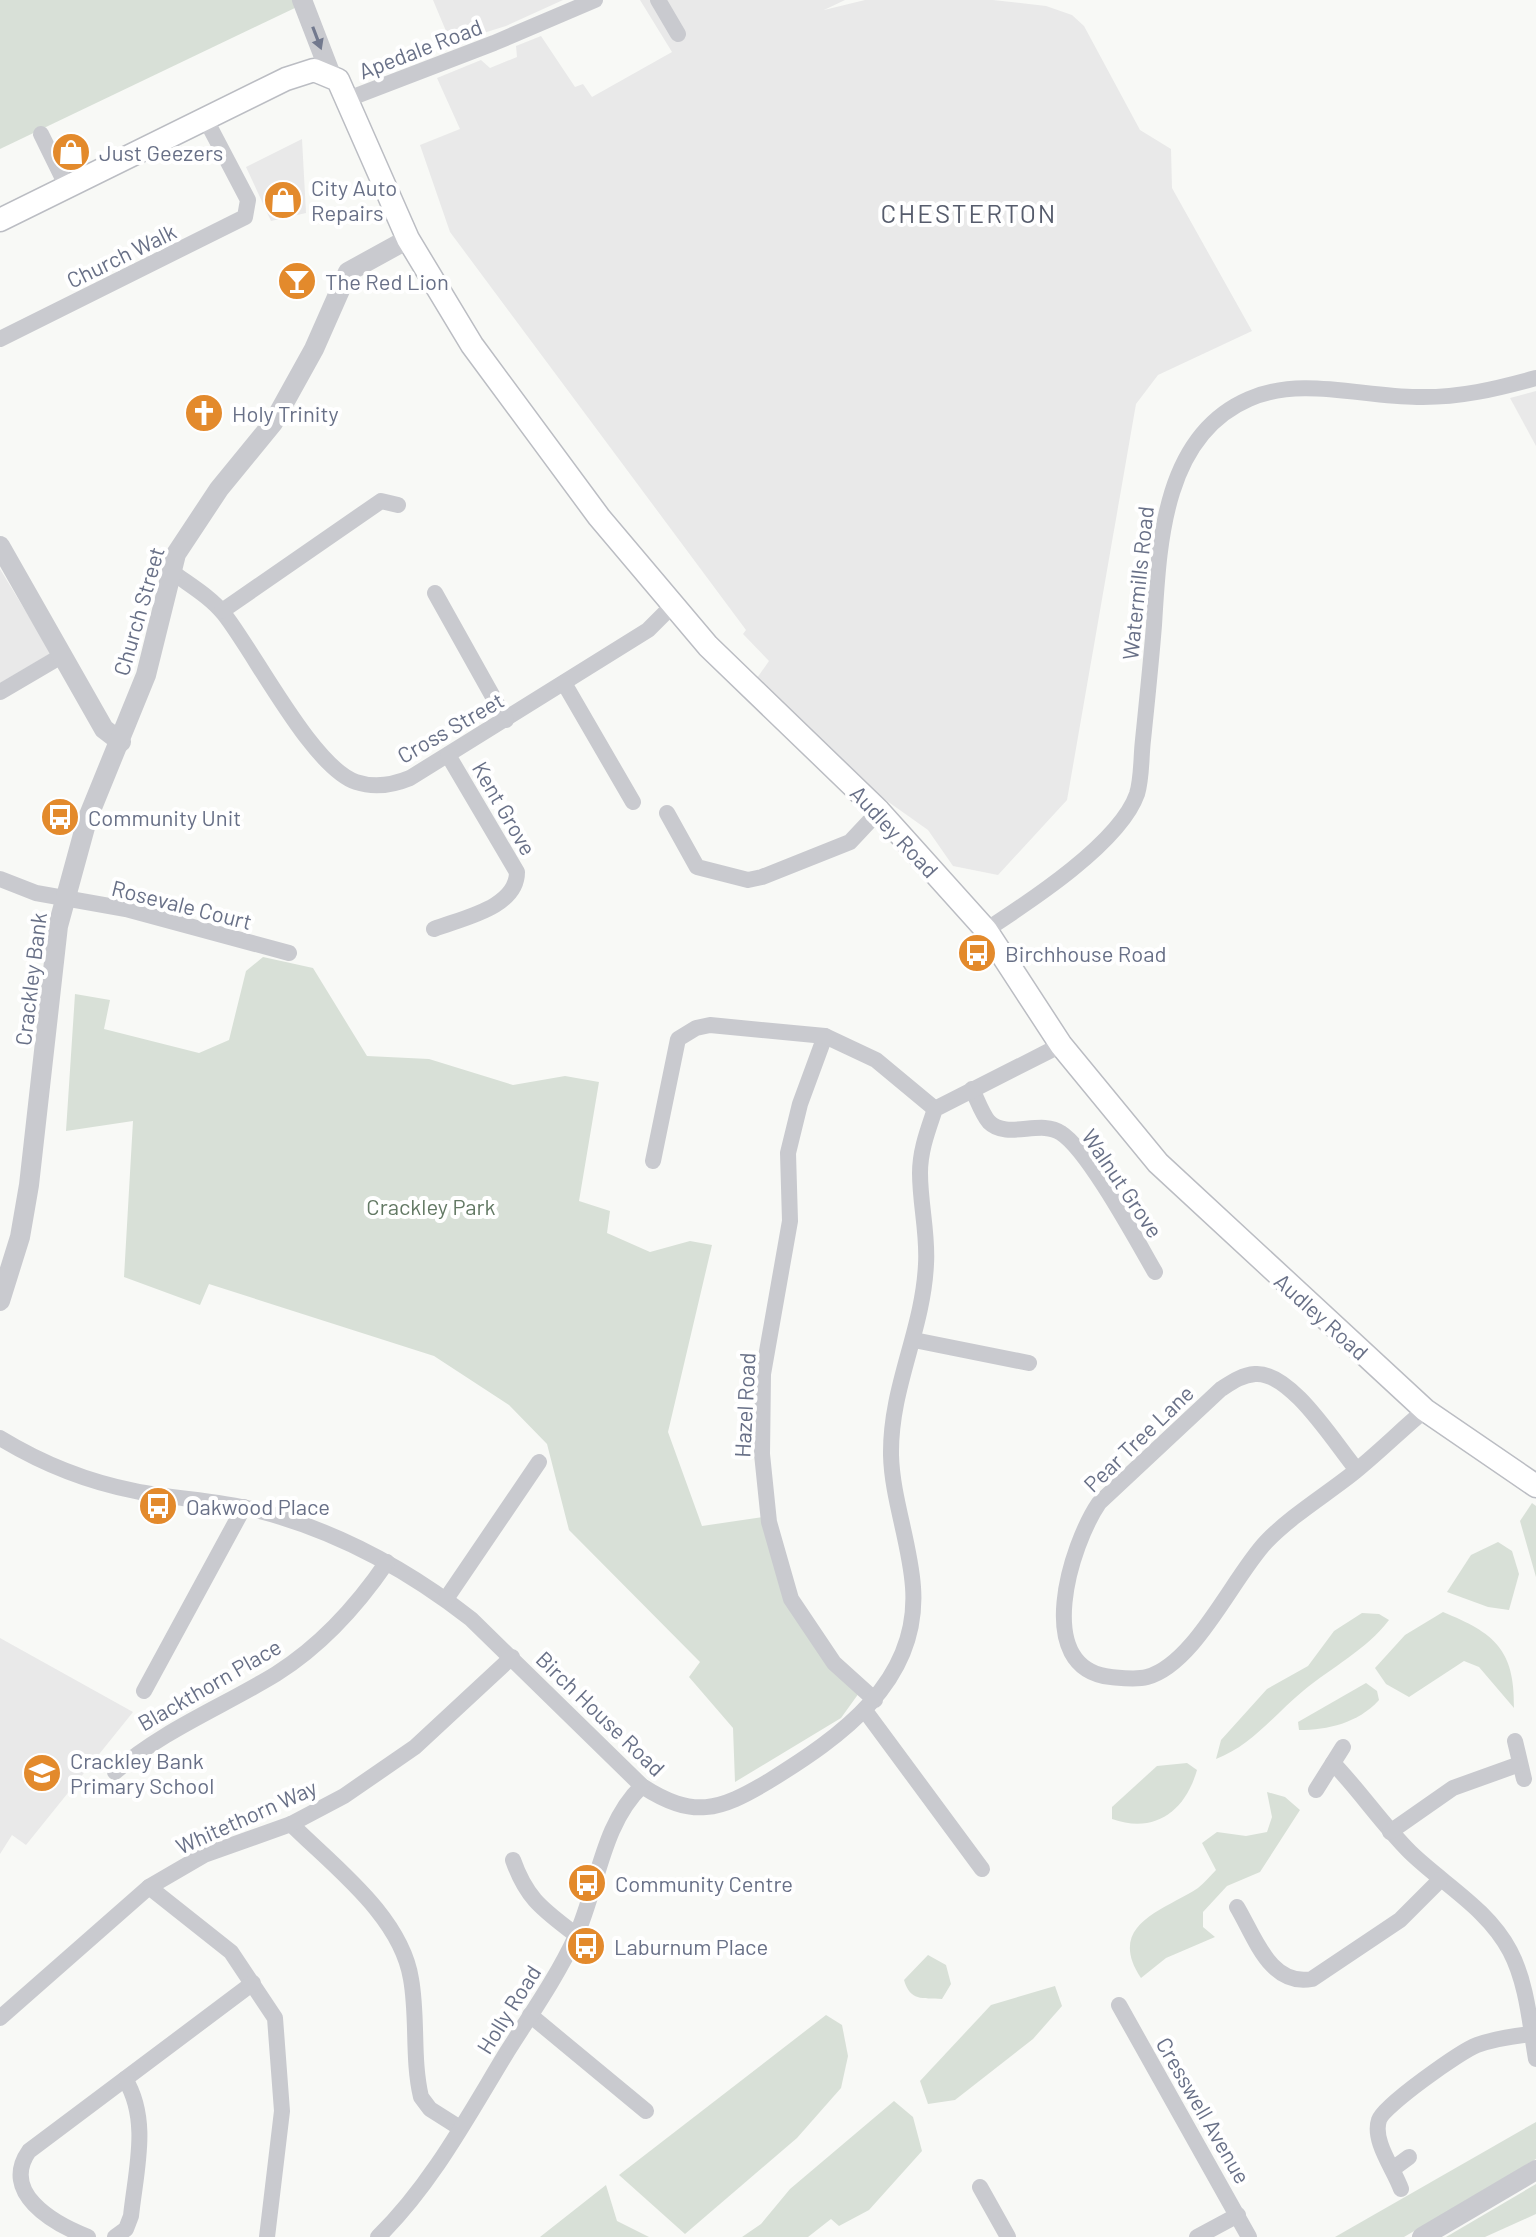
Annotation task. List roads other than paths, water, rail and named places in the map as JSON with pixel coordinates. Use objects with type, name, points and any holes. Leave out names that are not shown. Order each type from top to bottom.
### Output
[{"type":"main road","points":[[0,220],[303,73],[314,70],[331,75]]},
{"type":"main road","name":"Audley Road","points":[[331,75],[348,99],[408,239],[472,345],[599,517],[673,605],[738,677],[879,811],[986,930],[1061,1045],[1158,1163],[1425,1410],[1536,1486]]},
{"type":"street","points":[[302,0],[331,75]]},
{"type":"street","name":"Apedale Road","points":[[348,99],[595,0]]},
{"type":"street","points":[[658,0],[678,34]]},
{"type":"street","name":"Church Walk","points":[[0,339],[245,217],[248,200],[205,118]]},
{"type":"street","points":[[41,134],[67,187]]},
{"type":"street","name":"Church Street","points":[[64,899],[87,820],[146,675],[171,571],[186,536],[273,423],[314,349],[348,272],[408,239]]},
{"type":"street","name":"Watermills Road","points":[[986,930],[1036,897],[1102,844],[1137,795],[1157,563],[1167,502],[1188,454],[1225,410],[1254,397],[1292,388],[1416,397],[1457,396],[1536,378]]},
{"type":"street","points":[[222,611],[381,501],[398,505]]},
{"type":"street","points":[[0,546],[104,729],[121,742]]},
{"type":"street","name":"Cross Street","points":[[171,571],[222,611],[323,759],[347,778],[367,785],[396,783],[448,755],[648,630],[673,605]]},
{"type":"street","points":[[435,593],[506,720]]},
{"type":"street","points":[[0,692],[63,655]]},
{"type":"street","points":[[564,683],[633,802]]},
{"type":"street","name":"Kent Grove","points":[[434,929],[507,899],[517,881],[517,872],[448,755]]},
{"type":"street","points":[[667,813],[697,867],[748,880],[850,842],[879,811]]},
{"type":"street","name":"Rosevale Court","points":[[0,879],[36,893],[184,923],[289,953]]},
{"type":"street","name":"Crackley Bank","points":[[0,1301],[20,1237],[29,1185],[58,926],[64,899]]},
{"type":"street","points":[[653,1161],[678,1039],[696,1028],[710,1025],[825,1036],[876,1060],[935,1109],[1061,1045]]},
{"type":"street","name":"Hazel Road","points":[[825,1036],[800,1104],[788,1153],[790,1221],[763,1374],[762,1454],[769,1522],[791,1599],[834,1663],[870,1706],[982,1869]]},
{"type":"street","name":"Walnut Grove","points":[[972,1089],[990,1122],[998,1127],[1049,1127],[1069,1140],[1098,1179],[1155,1272]]},
{"type":"street","name":"Birch House Road","points":[[0,1438],[95,1481],[136,1492],[244,1507],[329,1534],[387,1562],[446,1599],[512,1657],[642,1786],[670,1804],[683,1807],[736,1801],[834,1739],[870,1706],[898,1660],[909,1625],[913,1589],[891,1460],[891,1415],[914,1340],[926,1265],[920,1173],[923,1145],[935,1109]]},
{"type":"street","points":[[914,1340],[1029,1363]]},
{"type":"street","name":"Pear Tree Lane","points":[[1357,1470],[1287,1384],[1257,1373],[1240,1377],[1221,1389],[1099,1503],[1086,1521],[1076,1543],[1066,1592],[1065,1633],[1072,1654],[1085,1668],[1103,1676],[1148,1677],[1167,1666],[1184,1651],[1267,1541],[1357,1470],[1425,1410]]},
{"type":"street","points":[[446,1599],[539,1462]]},
{"type":"street","points":[[144,1691],[244,1507]]},
{"type":"street","name":"Blackthorn Place","points":[[115,1772],[163,1735],[277,1673],[313,1648],[362,1599],[387,1562]]},
{"type":"street","name":"Whitethorn Way","points":[[0,2018],[149,1887],[204,1855],[291,1824],[344,1796],[415,1747],[512,1657]]},
{"type":"street","points":[[1390,1832],[1453,1788],[1520,1772],[1515,1741]]},
{"type":"street","points":[[1316,1790],[1343,1747]]},
{"type":"street","points":[[1333,1763],[1390,1832],[1440,1880],[1472,1903],[1511,1953],[1536,2059]]},
{"type":"street","name":"Holly Road","points":[[378,2237],[408,2205],[530,2015],[576,1935],[613,1827],[629,1799],[642,1786]]},
{"type":"street","points":[[291,1824],[368,1900],[398,1944],[411,1978],[421,2097],[430,2109],[460,2128]]},
{"type":"street","points":[[513,1860],[523,1889],[538,1906],[576,1935]]},
{"type":"street","points":[[1237,1907],[1276,1971],[1286,1979],[1298,1981],[1312,1979],[1400,1920],[1440,1880]]},
{"type":"street","points":[[149,1887],[231,1952],[275,2018],[282,2111],[267,2237]]},
{"type":"street","points":[[88,2237],[27,2201],[17,2185],[18,2164],[29,2151],[253,1983]]},
{"type":"street","name":"Cresswell Avenue","points":[[1119,2005],[1249,2237]]},
{"type":"street","points":[[530,2015],[646,2111]]},
{"type":"street","points":[[1401,2189],[1394,2168],[1378,2140],[1378,2121],[1385,2106],[1476,2045],[1532,2034]]},
{"type":"street","points":[[115,2237],[126,2229],[131,2216],[141,2119],[137,2099],[125,2079]]},
{"type":"street","points":[[1394,2168],[1409,2157]]},
{"type":"street","points":[[1423,2237],[1536,2170]]},
{"type":"street","points":[[980,2187],[1008,2237]]},
{"type":"street","points":[[1197,2237],[1238,2215]]},
{"type":"place","name":"Just Geezers","points":[[71,152]]},
{"type":"place","name":"City Auto Repairs","points":[[283,200]]},
{"type":"place","name":"The Red Lion","points":[[297,281]]},
{"type":"place","name":"Holy Trinity","points":[[204,413]]},
{"type":"place","name":"Community Unit","points":[[60,817]]},
{"type":"place","name":"Birchhouse Road","points":[[977,953]]},
{"type":"place","name":"Oakwood Place","points":[[158,1506]]},
{"type":"place","name":"Crackley Bank Primary School","points":[[42,1773]]},
{"type":"place","name":"Community Centre","points":[[587,1883]]},
{"type":"place","name":"Laburnum Place","points":[[586,1946]]},
{"type":"district","name":"CHESTERTON","points":[[969,212]]},
{"type":"park label","name":"Crackley Park","points":[[431,1206]]}]
